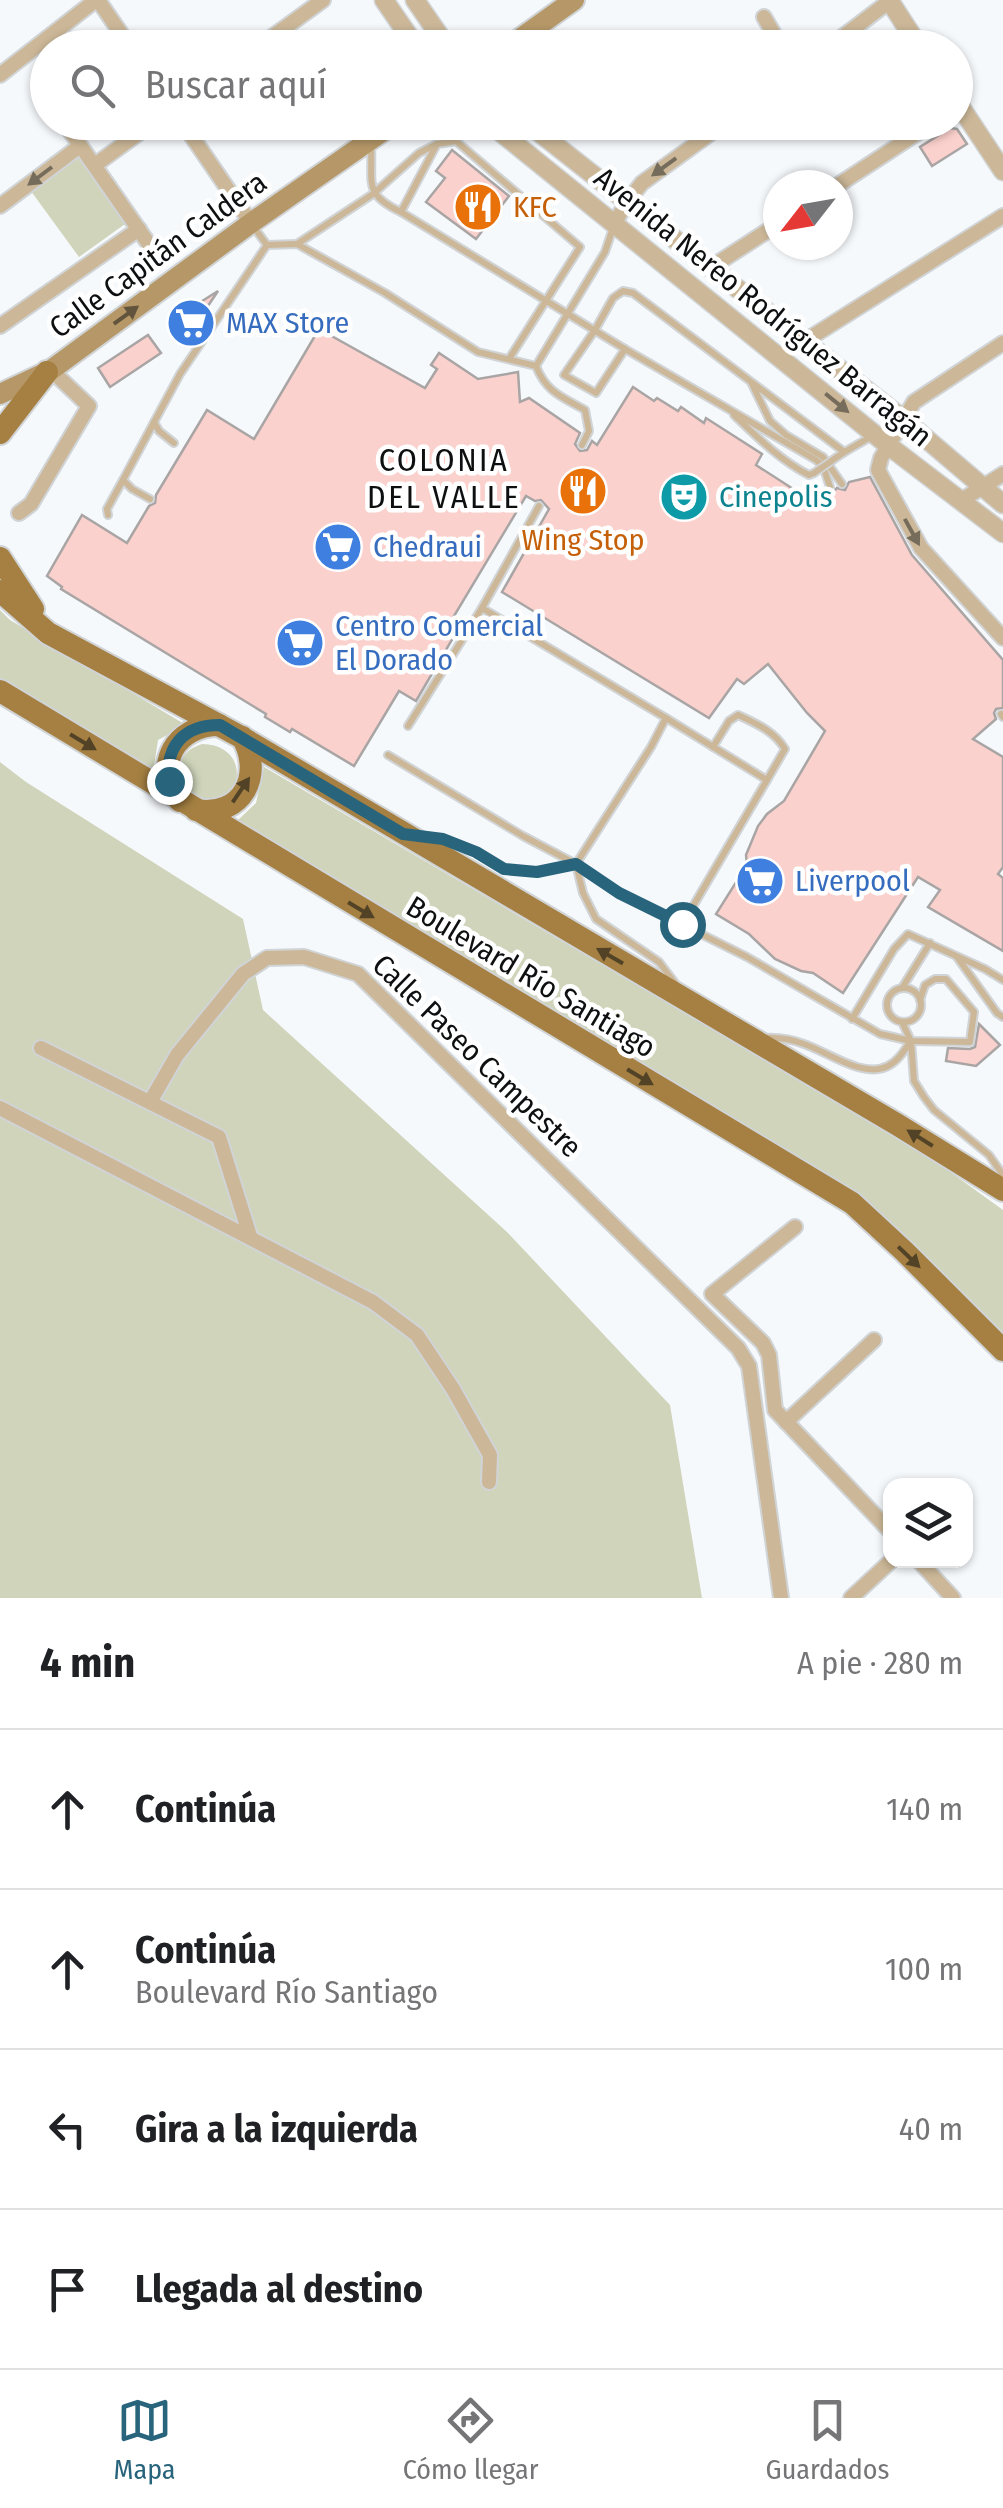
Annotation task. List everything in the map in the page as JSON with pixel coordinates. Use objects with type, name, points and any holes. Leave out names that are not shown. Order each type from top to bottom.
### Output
[{"type":"main road","points":[[532,30],[574,0]]},
{"type":"main road","name":"Calle Capitán Caldera","points":[[0,394],[49,371],[371,140]]},
{"type":"main road","points":[[0,433],[49,371]]},
{"type":"main road","points":[[0,558],[48,633]]},
{"type":"main road","name":"Boulevard Río Santiago","points":[[0,591],[48,633],[242,737],[1003,1190]]},
{"type":"main road","name":"Boulevard Río Santiago","points":[[0,691],[852,1203],[1003,1350]]},
{"type":"main road","points":[[220,725],[194,728],[184,735],[170,756],[169,781],[187,806],[206,812],[230,805],[248,786],[252,761],[242,737]]},
{"type":"street","points":[[58,30],[97,0],[118,30]]},
{"type":"street","points":[[282,30],[323,0]]},
{"type":"street","points":[[384,0],[405,30]]},
{"type":"street","points":[[414,0],[435,30]]},
{"type":"street","points":[[851,30],[890,0],[909,30]]},
{"type":"street","points":[[764,18],[771,30]]},
{"type":"street","points":[[0,74],[30,51]]},
{"type":"street","points":[[973,125],[1000,160]]},
{"type":"street","points":[[76,140],[153,250]]},
{"type":"street","points":[[95,165],[129,140]]},
{"type":"street","points":[[194,140],[251,223]]},
{"type":"street","name":"Avenida Nereo Rodríguez Barragán","points":[[511,140],[1003,533]]},
{"type":"street","name":"Avenida Nereo Rodríguez Barragán","points":[[548,140],[903,419],[1003,504]]},
{"type":"street","points":[[615,223],[642,182],[701,140]]},
{"type":"street","points":[[853,175],[907,140]]},
{"type":"street","points":[[0,206],[80,146]]},
{"type":"street","points":[[805,341],[1003,216]]},
{"type":"street","points":[[0,326],[138,229]]},
{"type":"street","points":[[710,268],[763,234]]},
{"type":"street","points":[[1003,343],[914,402],[882,440],[878,470],[921,548],[1003,638]]},
{"type":"street","points":[[19,513],[31,504],[90,406],[49,371]]},
{"type":"street","points":[[962,500],[1003,474]]},
{"type":"street","name":"Calle Paseo Campestre","points":[[150,1102],[177,1055],[244,974],[267,958],[304,957],[358,974],[738,1348],[749,1366],[781,1598]]},
{"type":"street","points":[[41,1048],[219,1137],[250,1236]]},
{"type":"street","points":[[0,1108],[373,1302],[417,1334],[490,1455],[489,1482]]},
{"type":"street","points":[[795,1227],[712,1294],[769,1355],[775,1410],[883,1525]]},
{"type":"street","points":[[786,1422],[874,1340]]},
{"type":"street","points":[[851,1598],[883,1568]]},
{"type":"street","points":[[925,1568],[953,1598]]},
{"type":"lane","points":[[371,140],[373,194],[381,203],[816,460],[823,466],[830,487]]},
{"type":"lane","points":[[297,244],[373,194],[418,153],[456,141],[580,247],[510,359]]},
{"type":"lane","points":[[401,212],[437,144]]},
{"type":"lane","points":[[251,223],[267,245]]},
{"type":"lane","points":[[536,366],[605,252],[615,223]]},
{"type":"lane","points":[[267,245],[297,244],[385,293],[478,352],[536,366]]},
{"type":"lane","points":[[108,515],[107,509],[180,374],[267,245]]},
{"type":"lane","points":[[626,349],[596,393],[564,375],[613,298],[623,291],[633,294],[843,452]]},
{"type":"lane","points":[[536,366],[550,390],[585,410],[589,431],[582,445]]},
{"type":"lane","points":[[750,380],[770,421],[824,457],[842,484]]},
{"type":"lane","points":[[726,407],[760,440],[809,475],[843,452],[882,440]]},
{"type":"lane","points":[[154,422],[174,443]]},
{"type":"lane","points":[[122,480],[150,499]]},
{"type":"lane","points":[[408,726],[482,608],[539,506]]},
{"type":"lane","points":[[482,608],[767,780]]},
{"type":"lane","points":[[682,924],[785,749],[766,728],[738,715],[729,720],[713,747]]},
{"type":"lane","points":[[666,718],[576,864],[583,893],[596,919],[658,962],[692,1004]]},
{"type":"lane","points":[[388,755],[619,893],[747,957],[880,1034],[911,1041],[970,1042],[974,1012],[946,979],[936,979],[925,986],[920,1011],[908,1022],[896,1021],[888,1014],[886,1002],[892,992],[902,988],[930,943]]},
{"type":"lane","points":[[403,834],[443,839],[504,869],[537,872],[576,864]]},
{"type":"lane","points":[[852,1019],[894,949],[908,934],[1003,980]]},
{"type":"lane","points":[[957,956],[1003,1017]]},
{"type":"lane","points":[[902,988],[913,991],[920,1000]]},
{"type":"lane","points":[[902,1022],[911,1041],[914,1082],[934,1110],[989,1155],[1003,1175]]},
{"type":"lane","points":[[753,1039],[803,1043],[862,1068],[876,1069],[889,1066],[911,1041]]},
{"type":"green space","points":[[75,153],[125,224],[79,257],[28,187]]},
{"type":"green space","points":[[0,610],[10,620],[186,725],[158,740],[153,773],[0,681]]},
{"type":"green space","points":[[202,744],[223,749],[235,763],[236,781],[225,799],[194,802],[177,780],[183,757]]},
{"type":"green space","points":[[0,762],[243,919],[263,1010],[507,1232],[670,1405],[702,1598],[0,1598]]},
{"type":"green space","points":[[264,767],[924,1153],[1003,1210],[1003,1338],[860,1199],[237,821],[256,803]]},
{"type":"building","points":[[931,140],[964,140],[967,144],[932,166],[920,147]]},
{"type":"building","points":[[452,150],[509,196],[476,239],[426,202],[445,178],[436,171]]},
{"type":"building","name":"MAX Store","points":[[218,291],[191,331],[180,315]]},
{"type":"building","name":"Centro Comercial El Dorado","points":[[319,329],[425,388],[437,369],[431,365],[439,353],[478,379],[518,372],[520,402],[529,398],[580,433],[575,444],[580,451],[587,450],[592,441],[597,445],[633,387],[678,411],[681,407],[704,423],[706,418],[762,454],[756,465],[801,494],[823,489],[831,494],[837,488],[845,490],[849,482],[870,477],[912,555],[1003,660],[1003,708],[996,709],[996,719],[973,739],[1003,757],[1003,867],[998,874],[1003,878],[1003,951],[928,907],[940,890],[918,877],[843,993],[813,973],[775,959],[749,934],[716,914],[747,865],[746,855],[758,826],[784,801],[825,731],[768,664],[744,684],[737,679],[709,718],[502,592],[549,509],[541,500],[526,496],[454,616],[463,621],[416,701],[399,691],[354,766],[265,717],[266,714],[61,589],[47,576],[82,515],[127,543],[149,506],[155,503],[156,495],[207,410],[254,439]]},
{"type":"building","points":[[148,335],[161,353],[110,387],[98,368]]},
{"type":"building","points":[[979,1024],[1000,1045],[976,1066],[946,1061],[948,1048],[975,1047]]},
{"type":"place","name":"KFC","points":[[478,207]]},
{"type":"place","name":"MAX Store","points":[[191,323]]},
{"type":"place","name":"Wing Stop","points":[[583,491]]},
{"type":"place","name":"Cinepolis","points":[[684,497]]},
{"type":"place","name":"Chedraui","points":[[338,547]]},
{"type":"place","name":"Centro Comercial El Dorado","points":[[300,643]]},
{"type":"place","name":"Liverpool","points":[[760,881]]},
{"type":"district","name":"COLONIA DEL VALLE","points":[[444,478]]},
{"type":"route","points":[[169,781],[170,756],[184,735],[194,728],[220,725],[403,834],[443,839],[504,869],[537,872],[576,864],[619,893],[682,924]]}]
